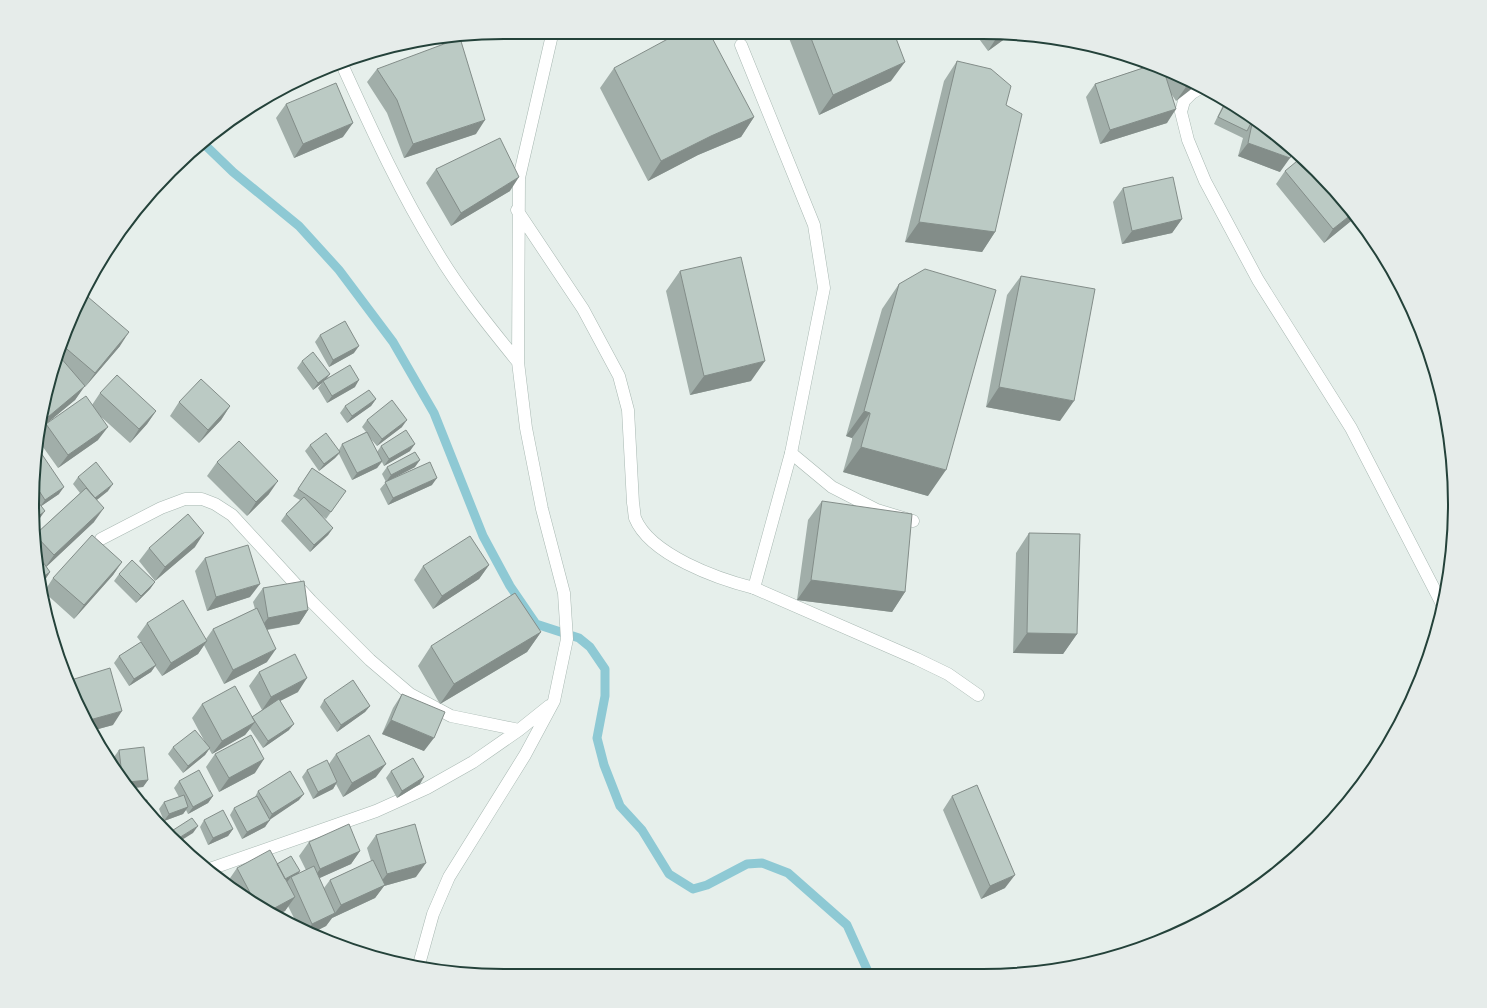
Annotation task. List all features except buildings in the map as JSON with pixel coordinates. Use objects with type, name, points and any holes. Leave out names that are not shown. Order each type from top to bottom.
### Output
[{"type":"street","points":[[420,961],[433,914],[448,877],[525,755],[554,701],[567,639],[564,593],[542,509],[526,428],[518,362],[517,210],[519,178],[551,39]]},
{"type":"street","points":[[741,45],[814,226],[824,288],[791,453],[754,588]]},
{"type":"street","points":[[344,69],[390,169],[434,248],[470,303],[518,362]]},
{"type":"street","points":[[1196,91],[1184,101],[1181,112],[1188,140],[1205,181],[1258,280],[1351,428],[1438,597]]},
{"type":"street","points":[[517,210],[583,309],[619,376],[628,410],[633,503],[635,517],[640,527],[666,551],[696,569],[718,578],[754,588],[917,659],[948,674],[978,695]]},
{"type":"street","points":[[791,453],[832,487],[877,510],[913,521]]},
{"type":"street","points":[[101,539],[162,508],[186,499],[202,499],[215,504],[232,515],[311,601],[370,660],[410,694],[451,716],[519,730]]},
{"type":"street","points":[[214,868],[376,811],[427,788],[473,762],[519,730],[554,701]]},
{"type":"waterway","points":[[207,146],[233,172],[299,226],[339,270],[393,342],[434,413],[483,536],[510,586],[536,624],[579,638],[590,647],[605,669],[605,696],[597,738],[604,765],[620,806],[642,830],[669,874],[693,889],[707,885],[747,864],[762,863],[788,873],[847,925],[867,969]]}]
